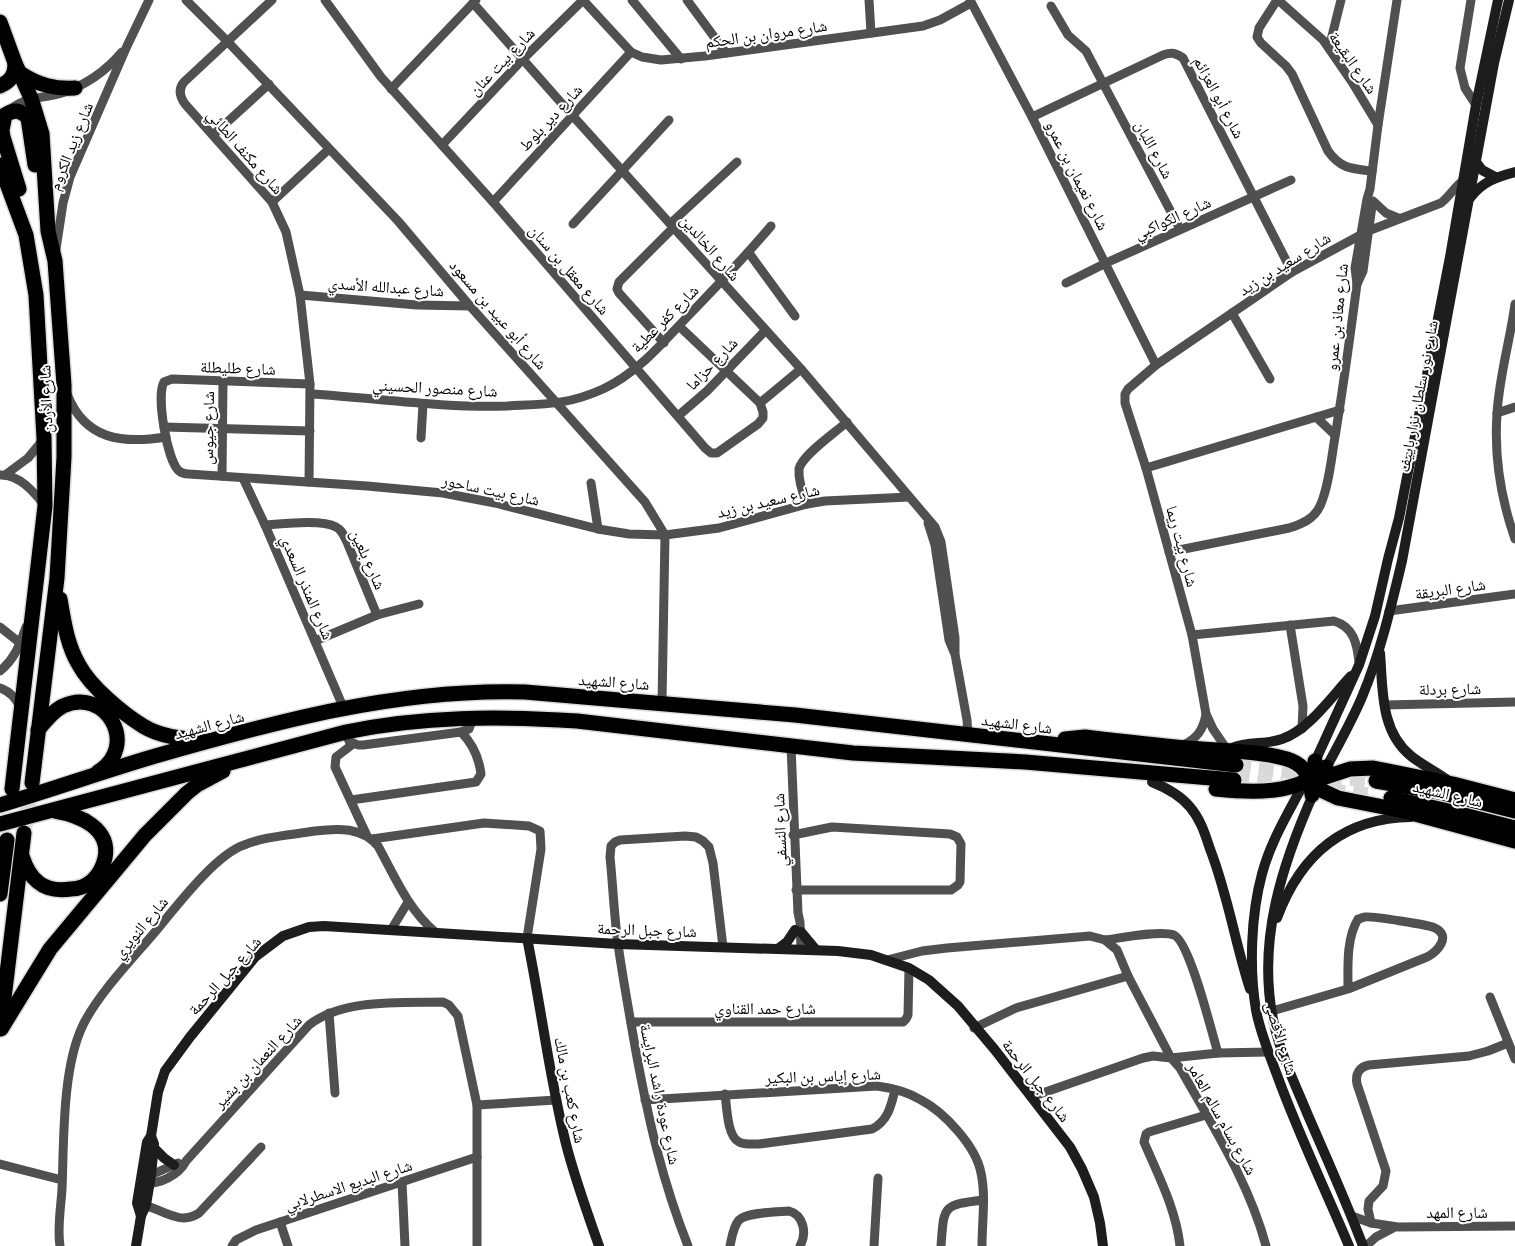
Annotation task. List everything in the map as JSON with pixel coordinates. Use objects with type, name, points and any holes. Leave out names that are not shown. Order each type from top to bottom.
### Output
[{"type":"highway","name":"شارع الأردن","points":[[0,22],[31,98],[42,134],[48,231],[54,261],[64,386],[64,457],[57,582],[32,783]]},
{"type":"highway","points":[[0,86],[7,83],[18,68],[40,85],[52,88],[75,88]]},
{"type":"highway","points":[[26,235],[24,206],[2,130],[5,115],[11,111],[17,110],[24,113],[28,118],[43,216],[48,231]]},
{"type":"highway","name":"شارع الأردن","points":[[0,165],[26,235],[36,295],[44,438],[45,506],[12,789]]},
{"type":"highway","points":[[57,582],[64,624],[70,645],[79,666],[105,696],[144,727],[179,738],[197,740],[234,735]]},
{"type":"highway","name":"شارع الشهيد","points":[[0,805],[152,757],[297,718],[416,696],[481,691],[525,692],[662,702],[795,714],[1047,744],[1235,773],[877,755],[577,721],[473,718],[409,722],[349,738],[281,748],[0,824]]},
{"type":"highway","points":[[38,730],[58,709],[72,703],[92,704],[111,719],[116,727],[118,737],[114,756],[109,764],[93,776],[74,782]]},
{"type":"highway","points":[[1047,744],[1069,738],[1084,737],[1284,758],[1299,765],[1323,791],[1338,798],[1423,816],[1515,840]]},
{"type":"highway","points":[[0,1031],[50,949],[152,829],[192,788],[246,759]]},
{"type":"highway","points":[[1025,762],[1067,775],[1253,792],[1281,788],[1350,769],[1373,768],[1452,784],[1515,800]]},
{"type":"highway","name":"شارع الشهيد","points":[[1515,811],[1439,792],[1374,788],[1435,808],[1515,828]]},
{"type":"highway","points":[[21,853],[30,875],[50,889],[63,890],[82,887],[91,882],[99,873],[104,864],[106,850],[103,839],[98,831],[78,816],[51,810]]},
{"type":"highway","points":[[0,1031],[24,833]]},
{"type":"highway","points":[[0,894],[7,840]]},
{"type":"main road","name":"شارع نور سلطان نزار باييف","points":[[1313,780],[1358,668],[1374,616],[1399,518],[1464,180],[1476,106],[1498,0]]},
{"type":"main road","name":"شارع نور سلطان نزار باييف","points":[[1313,780],[1362,698],[1380,646],[1402,561],[1494,64],[1509,0]]},
{"type":"main road","points":[[1476,162],[1482,170],[1495,177]]},
{"type":"main road","points":[[1469,199],[1483,184],[1495,177],[1515,172]]},
{"type":"main road","points":[[1380,646],[1385,705],[1389,725],[1404,750],[1452,784]]},
{"type":"main road","points":[[1229,751],[1243,745],[1268,743],[1283,739],[1302,728],[1358,668]]},
{"type":"main road","name":"شارع الأقصى","points":[[1313,780],[1287,857],[1277,896],[1269,957],[1272,1011],[1285,1060],[1365,1246]]},
{"type":"main road","name":"شارع الأقصى","points":[[1313,780],[1275,838],[1264,865],[1257,893],[1253,931],[1255,1002],[1268,1052],[1286,1099],[1349,1246]]},
{"type":"main road","points":[[1152,782],[1177,794],[1190,807],[1200,822],[1221,877],[1243,966],[1255,1002]]},
{"type":"main road","points":[[1271,936],[1284,900],[1292,885],[1310,860],[1331,841],[1356,828],[1380,820],[1423,816]]},
{"type":"main road","name":"شارع جبل الرحمة","points":[[146,1179],[147,1142],[151,1136],[160,1082],[170,1062],[255,957],[282,936],[309,927],[324,926],[435,932],[618,944],[855,952],[909,968],[929,980],[958,1006],[1062,1135],[1082,1169],[1098,1211],[1103,1246]]},
{"type":"main road","points":[[779,948],[798,931],[816,950]]},
{"type":"main road","name":"شارع كعب بن مالك","points":[[526,938],[537,989],[556,1100],[574,1171],[599,1246]]},
{"type":"main road","name":"شارع جبل الرحمة","points":[[136,1246],[146,1179],[154,1148],[151,1136]]},
{"type":"main road","points":[[154,1148],[174,1165]]},
{"type":"street","name":"شارع زيد الكروم","points":[[54,261],[62,210],[70,177],[149,0]]},
{"type":"street","name":"شارع أبو عبيد بن مسعود","points":[[186,0],[269,84],[398,221],[470,306],[636,492],[665,536]]},
{"type":"street","name":"شارع مكنف الطائي","points":[[272,0],[184,82],[180,89],[182,100],[272,202],[286,232],[300,295],[311,394],[309,482]]},
{"type":"street","name":"شارع معقل بن سنان","points":[[325,0],[363,54],[391,88],[493,202],[704,448],[714,453],[721,451],[761,421],[763,414],[760,404]]},
{"type":"street","points":[[583,0],[631,52]]},
{"type":"street","name":"شارع بيت عنان","points":[[442,145],[523,59],[583,0]]},
{"type":"street","points":[[632,0],[681,59]]},
{"type":"street","points":[[687,0],[726,53]]},
{"type":"street","points":[[869,0],[871,33]]},
{"type":"street","points":[[1278,0],[1257,32],[1258,40],[1290,70],[1328,152],[1334,159],[1345,167],[1372,171]]},
{"type":"street","name":"شارع البقيعة","points":[[1278,0],[1323,40],[1352,82],[1378,125]]},
{"type":"street","points":[[1329,48],[1341,0]]},
{"type":"street","points":[[1471,0],[1460,68],[1465,88],[1476,106]]},
{"type":"street","points":[[391,88],[475,1]]},
{"type":"street","name":"شارع الخالدين","points":[[475,1],[572,116],[801,369],[923,514],[934,540],[949,640],[955,654],[968,735]]},
{"type":"street","name":"شارع معاذ بن عمرو","points":[[1169,552],[1290,528],[1304,522],[1316,513],[1322,502],[1340,410],[1357,284],[1355,268],[1364,233],[1395,1]]},
{"type":"street","name":"شارع مروان بن الحكم","points":[[631,52],[651,59],[681,59],[923,26],[940,20],[970,2]]},
{"type":"street","name":"شارع نعيمان بن عمرو","points":[[970,2],[1032,117],[1156,365]]},
{"type":"street","name":"شارع اللبان","points":[[1052,6],[1068,35],[1083,48],[1104,84],[1180,229]]},
{"type":"street","name":"شارع زيد الكروم","points":[[31,98],[53,95],[75,88],[103,72],[127,46]]},
{"type":"street","name":"شارع دير بلوط","points":[[493,202],[631,52]]},
{"type":"street","name":"شارع أبو العزائم","points":[[1032,117],[1163,55],[1174,52],[1183,58],[1292,272]]},
{"type":"street","points":[[213,135],[269,84]]},
{"type":"street","points":[[5,115],[12,107],[31,98]]},
{"type":"street","points":[[573,224],[669,120]]},
{"type":"street","points":[[272,202],[330,149]]},
{"type":"street","points":[[664,343],[617,289],[620,282],[672,225],[737,162]]},
{"type":"street","name":"شارع الكواكبي","points":[[1066,283],[1180,229],[1291,180]]},
{"type":"street","name":"شارع سعيد بن زيد","points":[[1128,389],[1156,365],[1292,272],[1364,233],[1398,218],[1441,203],[1464,180]]},
{"type":"street","points":[[1364,233],[1372,200],[1370,189]]},
{"type":"street","points":[[1372,200],[1386,214],[1398,218]]},
{"type":"street","name":"شارع كفر عطية","points":[[559,404],[605,388],[636,368],[664,343],[722,283],[772,226]]},
{"type":"street","points":[[749,253],[795,316]]},
{"type":"street","name":"شارع عبدالله الأسدي","points":[[300,295],[417,305],[470,306]]},
{"type":"street","points":[[1515,310],[1497,413],[1497,460],[1500,484],[1515,539]]},
{"type":"street","points":[[1232,313],[1270,379]]},
{"type":"street","points":[[679,326],[760,404],[801,369]]},
{"type":"street","name":"شارع حزاما","points":[[678,416],[707,391],[765,330]]},
{"type":"street","name":"شارع طليطلة","points":[[164,427],[161,395],[164,382],[172,379],[310,384]]},
{"type":"street","name":"شارع جيوس","points":[[222,476],[223,382]]},
{"type":"street","points":[[64,386],[75,412],[84,423],[95,431],[108,436],[131,440],[166,437],[164,427],[310,431]]},
{"type":"street","name":"شارع بيت ريما","points":[[1128,389],[1125,394],[1125,403],[1146,468],[1192,635],[1206,714],[1213,730],[1229,751]]},
{"type":"street","name":"شارع منصور الحسيني","points":[[311,394],[423,404],[473,406],[559,404]]},
{"type":"street","points":[[421,438],[423,404]]},
{"type":"street","points":[[1497,413],[1515,407]]},
{"type":"street","points":[[1146,468],[1340,410]]},
{"type":"street","points":[[1316,417],[1335,435]]},
{"type":"street","points":[[806,504],[799,476],[800,466],[807,456],[847,422]]},
{"type":"street","name":"شارع بيت ساحور","points":[[166,437],[176,466],[183,473],[443,493],[495,503],[598,530],[665,536]]},
{"type":"street","points":[[2,475],[28,458],[38,448],[44,438]]},
{"type":"street","points":[[2,475],[19,480],[29,487],[45,506]]},
{"type":"street","name":"شارع المنذر السعدي","points":[[243,478],[344,709]]},
{"type":"street","points":[[591,483],[598,530]]},
{"type":"street","name":"شارع سعيد بن زيد","points":[[665,536],[719,528],[806,504],[841,500],[909,497]]},
{"type":"street","name":"شارع بلعين","points":[[265,525],[300,523],[337,527],[348,542],[378,615]]},
{"type":"street","points":[[662,702],[665,536]]},
{"type":"street","name":"شارع البريقة","points":[[1389,611],[1515,594]]},
{"type":"street","points":[[0,670],[12,660],[34,604]]},
{"type":"street","points":[[315,641],[378,615],[419,604]]},
{"type":"street","points":[[1192,635],[1334,621],[1349,630],[1355,639],[1358,668]]},
{"type":"street","points":[[1290,625],[1303,706],[1302,728]]},
{"type":"street","points":[[0,627],[20,643]]},
{"type":"street","points":[[0,688],[13,695],[22,710]]},
{"type":"street","name":"شارع بردلة","points":[[1385,705],[1515,702]]},
{"type":"street","points":[[1180,747],[1200,734],[1204,726],[1206,714]]},
{"type":"street","points":[[435,932],[408,902],[378,846],[369,837],[335,762],[338,754],[346,750],[349,738],[362,745],[461,732],[469,729],[473,718]]},
{"type":"street","points":[[351,800],[476,782],[481,774],[477,757],[471,744],[461,732]]},
{"type":"street","name":"شارع النسفي","points":[[791,746],[798,913],[797,949]]},
{"type":"street","points":[[369,837],[484,823],[529,826],[540,831],[541,849],[526,938]]},
{"type":"street","points":[[794,835],[832,827],[950,834],[957,837],[961,844],[960,882],[951,890],[796,890]]},
{"type":"street","name":"شارع النويري","points":[[60,1246],[62,1180],[70,1072],[74,1048],[84,1024],[100,999],[187,895],[225,856],[244,845],[264,839],[323,830],[352,830],[369,837]]},
{"type":"street","name":"شارع عودة راشد البرايسة","points":[[688,1246],[667,1190],[645,1100],[618,944],[610,857],[611,846],[615,842],[631,838],[686,836],[696,837],[703,841],[709,847],[712,854],[723,947]]},
{"type":"street","points":[[391,930],[408,902]]},
{"type":"street","points":[[1272,1011],[1348,989],[1435,953],[1443,939],[1441,932],[1435,928],[1366,917],[1358,919],[1353,928],[1349,953],[1348,989]]},
{"type":"street","points":[[887,960],[922,951],[947,948],[1090,936],[1105,940],[1167,933],[1177,936],[1183,944],[1198,984],[1218,1054]]},
{"type":"street","points":[[1105,940],[1117,950],[1128,976],[1171,1058],[1268,1052]]},
{"type":"street","name":"شارع حمد القناوي","points":[[631,1022],[905,1021],[908,1017],[909,968]]},
{"type":"street","points":[[974,1028],[1016,1008],[1128,976]]},
{"type":"street","points":[[1490,997],[1515,1059]]},
{"type":"street","name":"شارع النعمان بن بشير","points":[[146,1179],[167,1178],[183,1167],[186,1161],[310,1025],[329,1013],[402,1002],[446,1003],[456,1012],[459,1021],[477,1105],[477,1246]]},
{"type":"street","points":[[329,1013],[335,1093]]},
{"type":"street","points":[[1371,1223],[1368,1209],[1369,1201],[1383,1186],[1386,1171],[1357,1084],[1358,1071],[1369,1065],[1476,1054],[1508,1043]]},
{"type":"street","name":"شارع بسام سالم العامر","points":[[1031,1097],[1143,1058],[1153,1056],[1171,1058],[1180,1068],[1243,1182],[1254,1207],[1266,1246]]},
{"type":"street","name":"شارع إياس بن البكير","points":[[645,1100],[861,1086],[877,1086],[920,1099],[936,1110],[966,1143],[981,1171],[983,1200],[982,1246]]},
{"type":"street","points":[[725,1094],[729,1125],[735,1139],[743,1144],[759,1144],[872,1129],[880,1125],[886,1117],[895,1090]]},
{"type":"street","points":[[477,1105],[556,1100]]},
{"type":"street","points":[[1180,1246],[1179,1234],[1171,1208],[1144,1138],[1149,1132],[1206,1115]]},
{"type":"street","points":[[142,1204],[178,1218],[193,1218],[261,1147]]},
{"type":"street","name":"شارع البديع الاسطرلابي","points":[[232,1246],[236,1240],[244,1235],[477,1157]]},
{"type":"street","name":"شارع النعمان بن بشير","points":[[146,1179],[186,1161]]},
{"type":"street","points":[[0,1164],[62,1180]]},
{"type":"street","points":[[874,1246],[878,1178]]},
{"type":"street","points":[[402,1182],[405,1246]]},
{"type":"street","points":[[941,1246],[943,1218],[946,1210],[958,1203],[983,1200]]},
{"type":"street","points":[[730,1246],[735,1226],[739,1220],[746,1216],[790,1211],[800,1216],[802,1242],[800,1246]]},
{"type":"street","name":"شارع المهد","points":[[1352,1216],[1371,1223],[1398,1227],[1515,1226]]},
{"type":"street","points":[[280,1222],[288,1246]]},
{"type":"street","name":"شارع المهد","points":[[1365,1246],[1383,1232],[1398,1227]]},
{"type":"tunnel","points":[[1236,765],[1376,781]]},
{"type":"tunnel","points":[[1234,780],[1282,785]]},
{"type":"tunnel","points":[[24,833],[31,785]]},
{"type":"tunnel","points":[[1330,791],[1372,795]]}]
